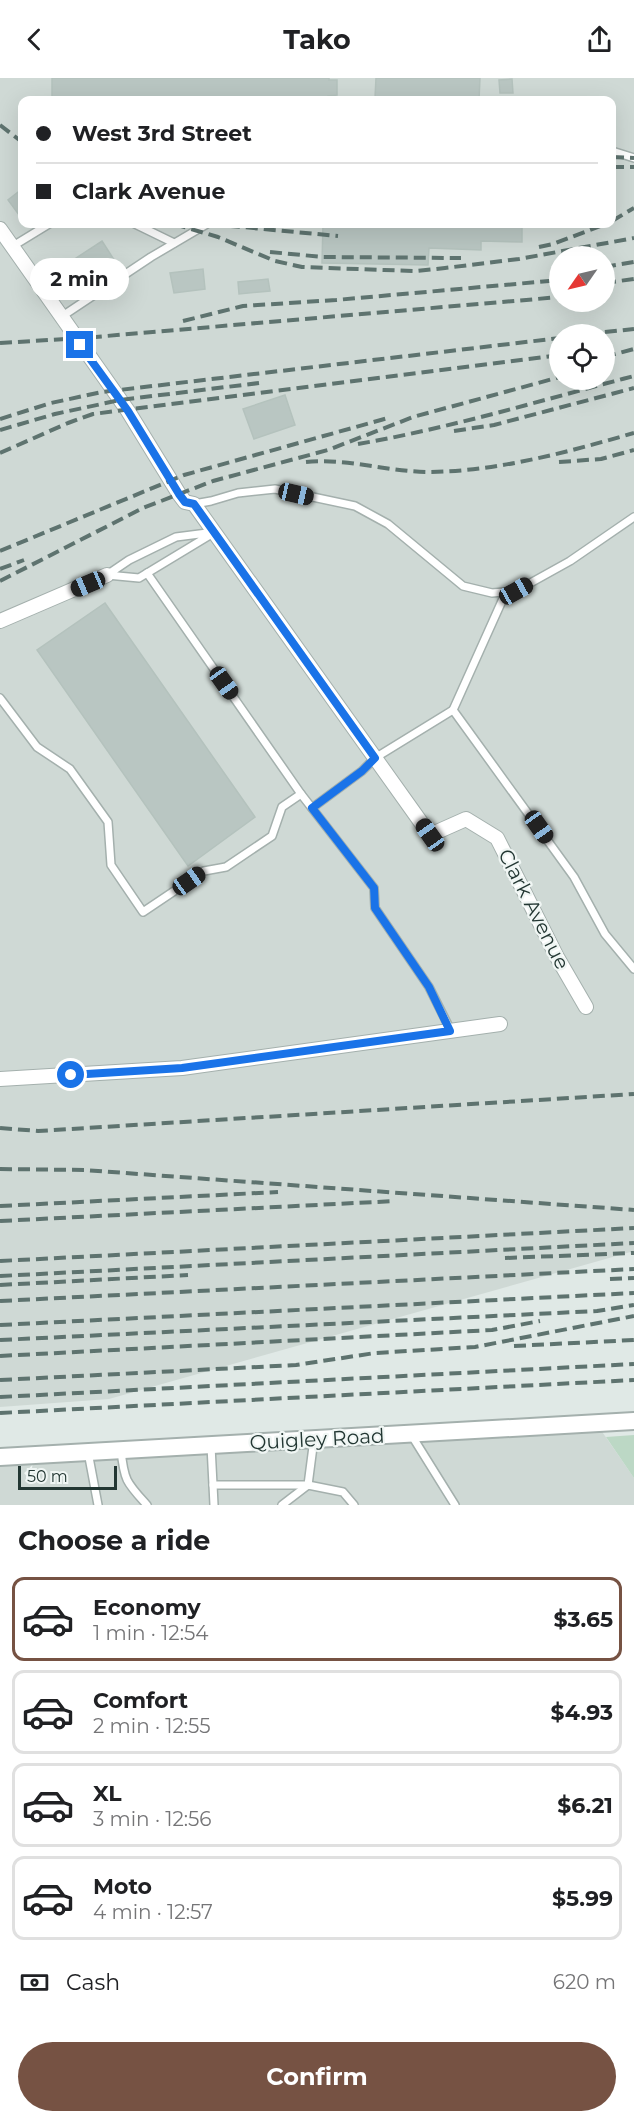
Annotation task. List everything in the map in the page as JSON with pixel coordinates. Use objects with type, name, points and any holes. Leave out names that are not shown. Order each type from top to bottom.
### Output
[{"type":"street","name":"Clark Avenue","points":[[0,229],[128,411],[179,494],[185,502],[194,504],[215,532],[430,835],[466,819],[497,838],[557,957],[586,1007]]},
{"type":"street","points":[[0,621],[107,576]]},
{"type":"street","points":[[0,1079],[182,1068],[500,1024]]},
{"type":"street","name":"Quigley Road","points":[[0,1457],[634,1421]]},
{"type":"lane","points":[[616,152],[634,158]]},
{"type":"lane","points":[[13,246],[42,228]]},
{"type":"lane","points":[[143,228],[174,243]]},
{"type":"lane","points":[[61,317],[200,228]]},
{"type":"lane","points":[[194,504],[238,493],[275,489],[354,506],[388,524],[464,586],[492,593],[516,591],[570,561],[634,517]]},
{"type":"lane","points":[[107,576],[139,578],[215,532]]},
{"type":"lane","points":[[107,576],[129,560],[176,537],[215,532]]},
{"type":"lane","points":[[147,573],[301,794],[374,888],[375,908],[429,987],[450,1031]]},
{"type":"lane","points":[[312,808],[362,771],[375,758],[453,710],[506,592]]},
{"type":"lane","points":[[0,698],[37,747],[70,769],[108,822],[111,865],[143,912],[204,870],[226,867],[272,836],[282,807],[301,794]]},
{"type":"lane","points":[[453,710],[574,878],[606,934],[634,969]]},
{"type":"lane","points":[[411,1434],[455,1505]]},
{"type":"lane","points":[[282,1505],[308,1485],[314,1439]]},
{"type":"lane","points":[[211,1445],[214,1505]]},
{"type":"lane","points":[[121,1450],[123,1473],[127,1483],[147,1505]]},
{"type":"lane","points":[[88,1452],[98,1505]]},
{"type":"lane","points":[[213,1485],[308,1485],[343,1492],[354,1505]]},
{"type":"shaded area","points":[[0,78],[634,78],[634,1251],[109,1399],[0,1407]]},
{"type":"shaded area","points":[[596,1423],[634,1478],[634,1505],[0,1505],[0,1457]]},
{"type":"green space","points":[[634,1435],[634,1478],[606,1437]]},
{"type":"building","points":[[52,78],[329,78],[329,80],[337,80],[337,95],[328,96],[52,96]]},
{"type":"building","points":[[376,78],[480,78],[479,96],[375,96]]},
{"type":"building","points":[[512,79],[513,93],[500,93],[499,80]]},
{"type":"building","points":[[18,192],[18,214],[8,200]]},
{"type":"building","points":[[323,228],[522,228],[522,242],[481,241],[481,250],[429,248],[428,265],[322,263]]},
{"type":"building","points":[[102,241],[120,269],[84,293],[64,266]]},
{"type":"building","points":[[203,269],[205,289],[174,293],[170,273]]},
{"type":"building","points":[[268,279],[270,291],[239,294],[238,282]]},
{"type":"building","points":[[285,395],[295,425],[254,439],[243,409]]},
{"type":"building","points":[[105,603],[255,817],[188,866],[37,650]]},
{"type":"railway","points":[[0,125],[18,139]]},
{"type":"railway","points":[[616,157],[634,158]]},
{"type":"railway","points":[[616,167],[634,167]]},
{"type":"railway","points":[[616,219],[634,208]]},
{"type":"railway","points":[[188,228],[218,237],[275,261],[302,267],[416,271],[519,259],[634,238]]},
{"type":"railway","points":[[253,228],[338,236]]},
{"type":"railway","points":[[539,247],[595,228]]},
{"type":"railway","points":[[270,252],[323,257],[461,258]]},
{"type":"railway","points":[[615,265],[634,262]]},
{"type":"railway","points":[[615,282],[634,279]]},
{"type":"railway","points":[[183,321],[243,306],[549,281]]},
{"type":"railway","points":[[0,343],[83,338],[549,298]]},
{"type":"railway","points":[[615,331],[634,329]]},
{"type":"railway","points":[[0,419],[51,403],[102,392],[549,339]]},
{"type":"railway","points":[[615,354],[634,349]]},
{"type":"railway","points":[[0,453],[93,414],[549,356]]},
{"type":"railway","points":[[358,444],[462,422],[634,376]]},
{"type":"railway","points":[[0,581],[143,508],[213,481],[328,450],[413,417],[549,380]]},
{"type":"railway","points":[[0,430],[55,414],[120,400],[259,383]]},
{"type":"railway","points":[[454,431],[494,425],[634,388]]},
{"type":"railway","points":[[0,551],[184,475],[388,418]]},
{"type":"railway","points":[[306,462],[337,462],[430,472],[456,471],[533,459],[634,433]]},
{"type":"railway","points":[[559,462],[601,459],[634,450]]},
{"type":"railway","points":[[0,569],[24,560]]},
{"type":"railway","points":[[0,1128],[38,1131],[634,1094]]},
{"type":"railway","points":[[0,1169],[84,1170],[634,1210]]},
{"type":"railway","points":[[0,1206],[278,1192]]},
{"type":"railway","points":[[0,1221],[395,1201]]},
{"type":"railway","points":[[0,1261],[634,1228]]},
{"type":"railway","points":[[0,1276],[634,1243]]},
{"type":"railway","points":[[505,1258],[634,1253]]},
{"type":"railway","points":[[0,1301],[634,1269]]},
{"type":"railway","points":[[0,1285],[188,1275]]},
{"type":"railway","points":[[610,1279],[634,1278]]},
{"type":"railway","points":[[0,1325],[634,1293]]},
{"type":"railway","points":[[0,1340],[597,1311],[634,1305]]},
{"type":"railway","points":[[0,1380],[296,1365],[375,1353],[475,1347],[634,1316]]},
{"type":"railway","points":[[0,1356],[492,1330],[540,1321]]},
{"type":"railway","points":[[514,1346],[634,1340]]},
{"type":"railway","points":[[0,1397],[634,1364]]},
{"type":"railway","points":[[0,1413],[634,1380]]},
{"type":"route","points":[[71,1075],[182,1068],[450,1031],[429,987],[375,908],[374,888],[312,808],[362,771],[375,758],[194,504],[185,502],[179,494],[128,411],[80,345]]}]
